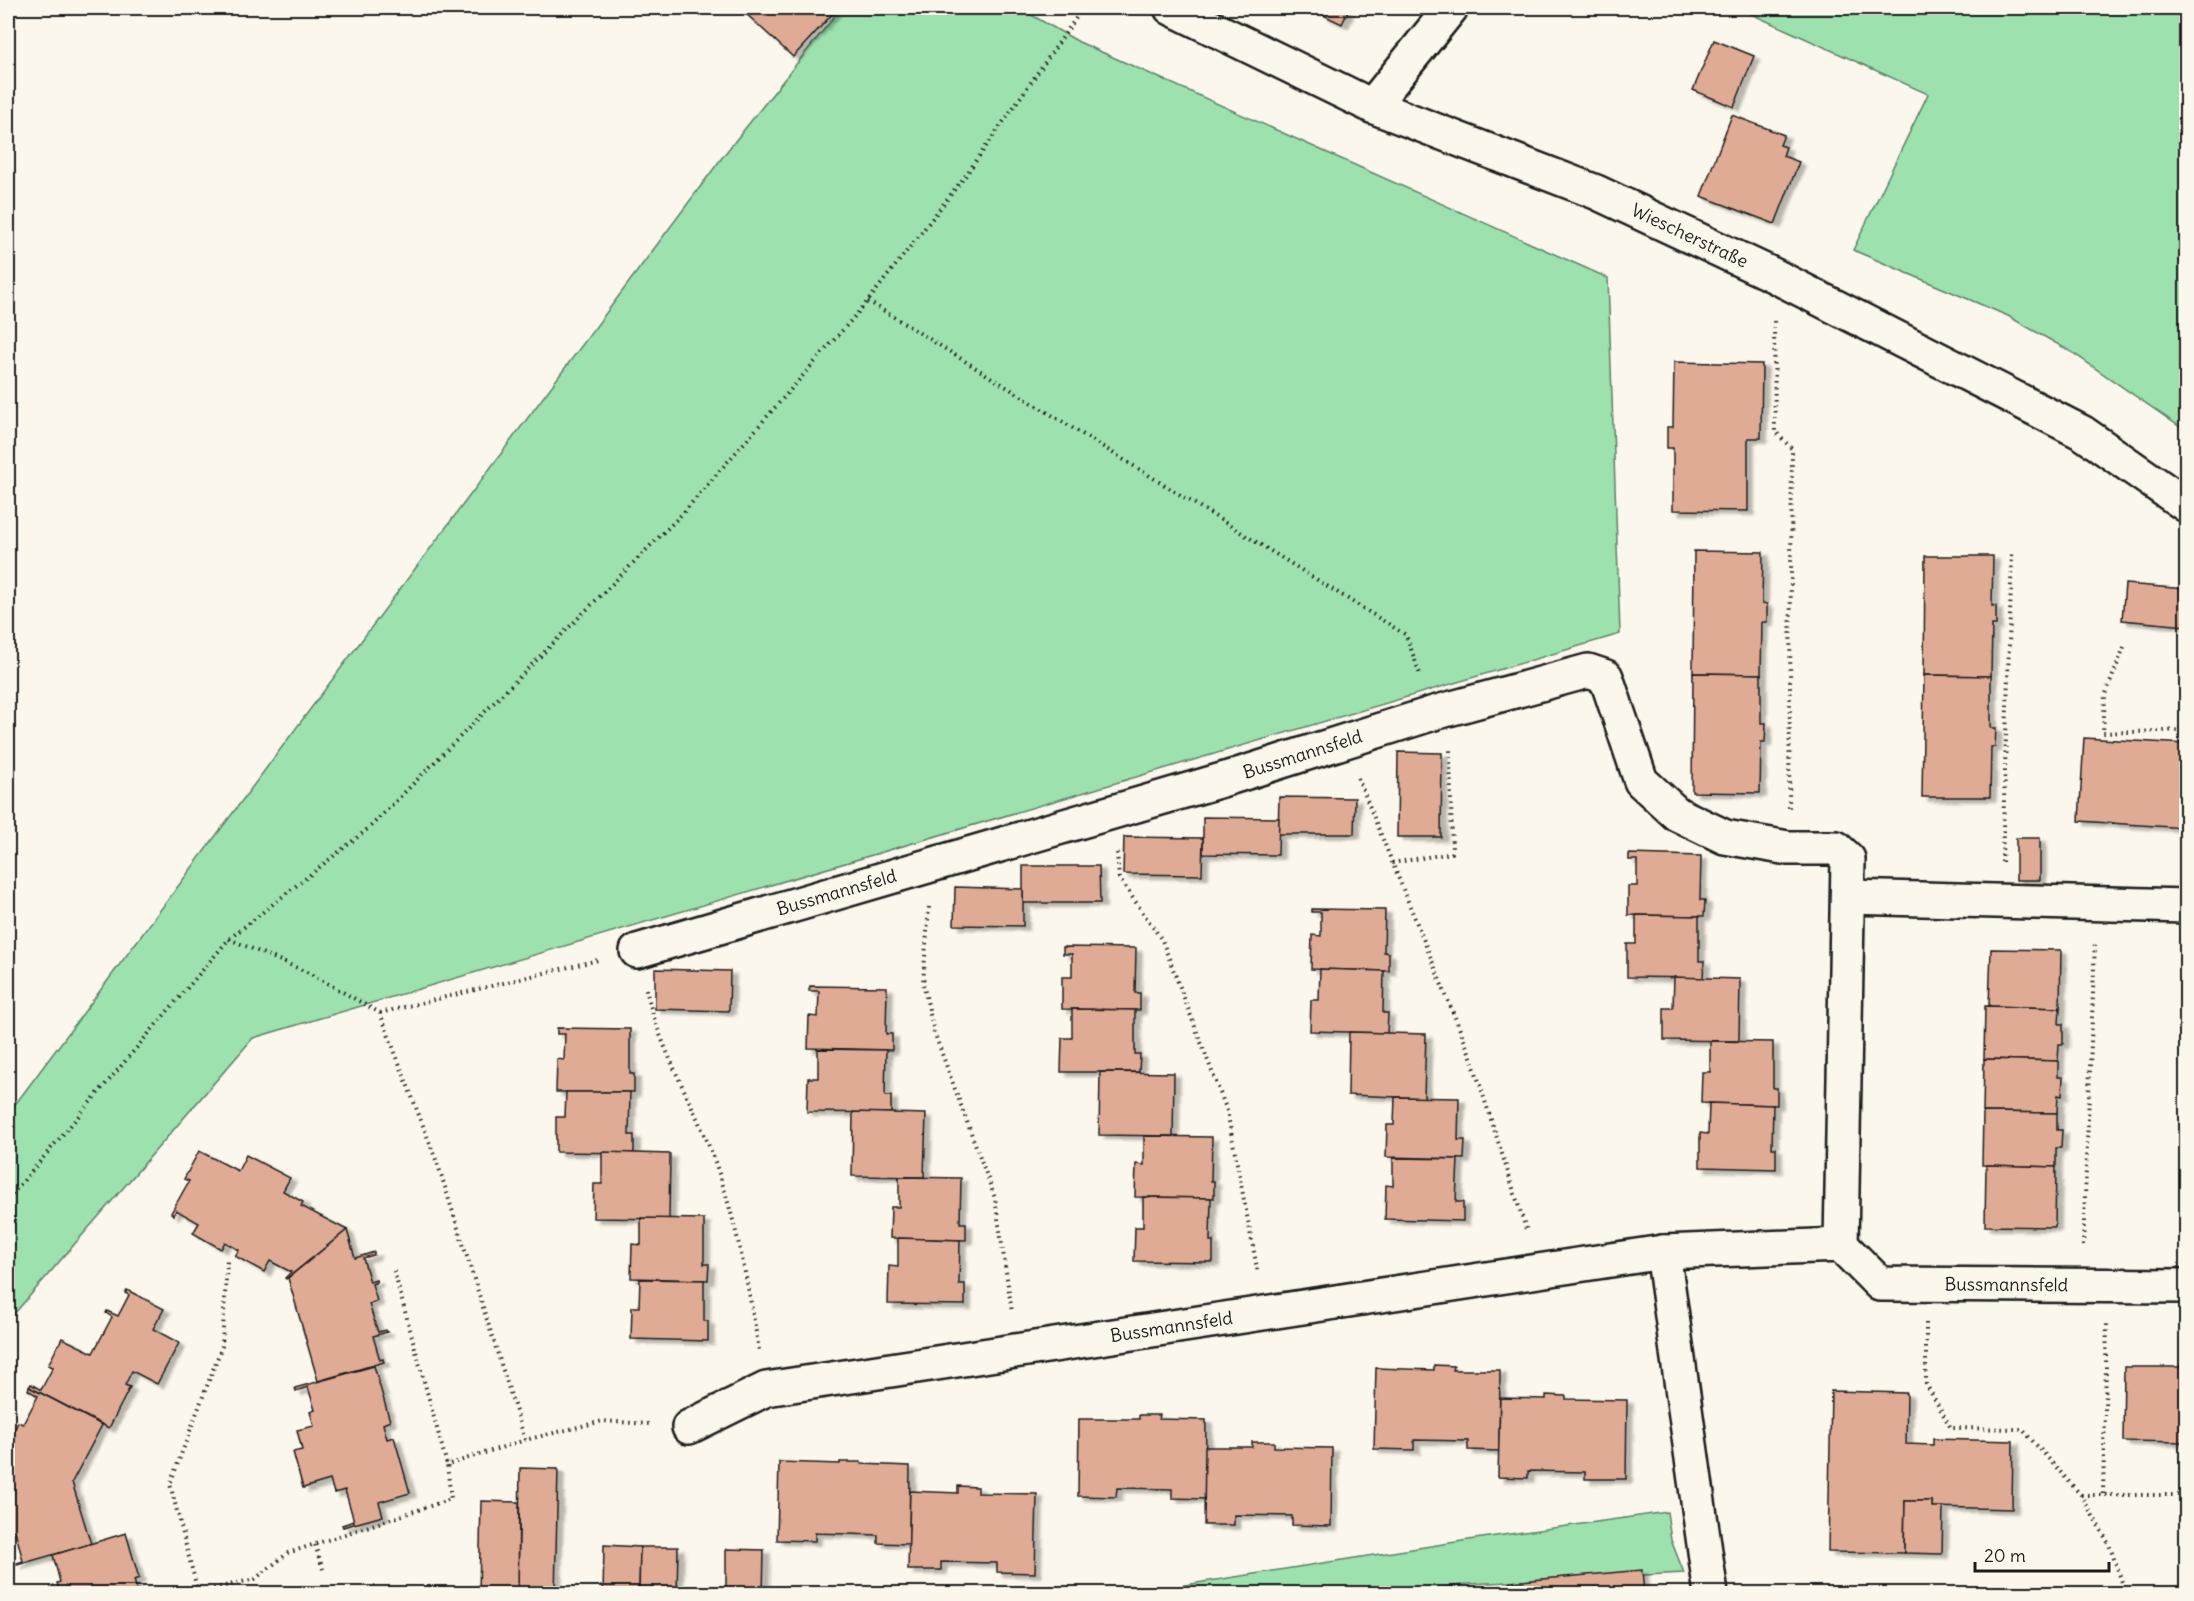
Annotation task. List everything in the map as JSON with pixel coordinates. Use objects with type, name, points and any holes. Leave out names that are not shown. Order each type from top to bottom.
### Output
[{"type":"street","name":"Wiescherstraße","points":[[1171,8],[1372,106],[1596,192],[1773,275],[2083,433],[2187,505]]},
{"type":"street","points":[[1372,106],[1451,8]]},
{"type":"street","name":"Bussmannsfeld","points":[[637,951],[1113,812],[1442,711],[1588,671],[1606,676],[1641,781],[1677,814],[1725,837],[1788,848],[1836,848],[1848,859],[1841,1245],[1880,1284],[2187,1287]]},
{"type":"street","points":[[1848,897],[2187,906]]},
{"type":"street","name":"Bussmannsfeld","points":[[689,1427],[766,1389],[1663,1252],[1841,1245]]},
{"type":"street","points":[[1663,1252],[1711,1593]]},
{"type":"path","points":[[8,1198],[229,939],[369,828],[682,514],[868,301],[966,175],[1083,8]]},
{"type":"path","points":[[1773,275],[1775,431],[1792,449],[1788,848]]},
{"type":"path","points":[[868,301],[1406,635],[1442,711],[1452,853],[1392,863]]},
{"type":"path","points":[[2001,902],[2012,553]]},
{"type":"path","points":[[2124,647],[2105,696],[2103,733],[2187,730]]},
{"type":"path","points":[[1344,742],[1472,1057],[1539,1270]]},
{"type":"path","points":[[1113,812],[1119,878],[1162,940],[1227,1111],[1266,1312]]},
{"type":"path","points":[[933,865],[923,983],[934,1032],[995,1198],[1018,1351]]},
{"type":"path","points":[[2097,905],[2095,1285],[2103,1494]]},
{"type":"path","points":[[229,939],[309,973],[380,1013],[438,1165],[525,1440]]},
{"type":"path","points":[[380,1013],[637,951],[650,1007],[674,1071],[712,1152],[732,1211],[766,1389]]},
{"type":"path","points":[[226,1261],[222,1346],[170,1485],[198,1593],[255,1579],[288,1553],[451,1499],[447,1465],[394,1271]]},
{"type":"path","points":[[1927,1285],[1926,1384],[1951,1428],[2022,1429],[2081,1495],[2109,1544],[2126,1593]]},
{"type":"path","points":[[447,1465],[525,1440],[603,1421],[689,1427]]},
{"type":"path","points":[[2081,1495],[2187,1495]]},
{"type":"path","points":[[315,1545],[324,1572]]},
{"type":"green space","points":[[841,8],[1019,8],[1079,42],[1608,278],[1620,634],[253,1038],[8,1321],[8,1114],[724,155]]},
{"type":"green space","points":[[1738,8],[2186,8],[2186,431],[2073,353],[2008,316],[1853,250],[1928,94]]},
{"type":"green space","points":[[1667,1512],[1671,1540],[1684,1573],[1469,1584],[1404,1593],[1128,1594],[1475,1539]]},
{"type":"building","points":[[744,8],[831,8],[835,11],[793,57],[742,10]]},
{"type":"building","points":[[1327,8],[1341,8],[1348,11],[1342,24],[1323,15]]},
{"type":"building","points":[[1714,40],[1754,56],[1734,107],[1693,90]]},
{"type":"building","points":[[1732,115],[1784,135],[1780,145],[1786,147],[1783,156],[1799,162],[1775,224],[1701,196]]},
{"type":"building","points":[[1674,362],[1762,364],[1761,438],[1748,438],[1748,511],[1673,510],[1673,448],[1667,448],[1667,427],[1673,427]]},
{"type":"building","points":[[1694,551],[1763,552],[1762,603],[1767,604],[1767,622],[1762,622],[1761,674],[1693,673]]},
{"type":"building","points":[[1925,556],[1993,556],[1992,606],[1996,606],[1996,625],[1992,625],[1991,676],[1924,675]]},
{"type":"building","points":[[2125,584],[2186,589],[2186,626],[2122,620]]},
{"type":"building","points":[[1693,673],[1761,674],[1761,723],[1766,723],[1765,742],[1761,742],[1760,793],[1692,792]]},
{"type":"building","points":[[1924,675],[1991,676],[1991,728],[1996,728],[1995,747],[1991,747],[1990,797],[1922,797]]},
{"type":"building","points":[[2084,738],[2186,744],[2186,828],[2079,821]]},
{"type":"building","points":[[1398,752],[1442,753],[1441,837],[1397,837]]},
{"type":"building","points":[[1279,797],[1355,798],[1354,834],[1278,834]]},
{"type":"building","points":[[1203,817],[1279,818],[1278,855],[1203,854]]},
{"type":"building","points":[[1124,837],[1203,838],[1202,875],[1123,874]]},
{"type":"building","points":[[2016,838],[2040,838],[2040,880],[2016,880]]},
{"type":"building","points":[[1629,854],[1701,856],[1700,900],[1705,900],[1704,916],[1628,915],[1628,886],[1637,886],[1637,860],[1629,860]]},
{"type":"building","points":[[1023,866],[1099,866],[1100,903],[1023,903]]},
{"type":"building","points":[[955,887],[1023,889],[1023,926],[954,925]]},
{"type":"building","points":[[1312,909],[1385,910],[1384,952],[1389,953],[1389,971],[1311,969],[1312,935],[1321,936],[1321,912],[1312,912]]},
{"type":"building","points":[[1636,915],[1699,916],[1699,961],[1704,961],[1703,978],[1627,977],[1627,944],[1636,944]]},
{"type":"building","points":[[1063,947],[1136,948],[1135,993],[1140,993],[1140,1010],[1062,1009],[1062,977],[1072,977],[1072,954],[1063,954]]},
{"type":"building","points":[[1991,949],[2061,950],[2060,1008],[1989,1006]]},
{"type":"building","points":[[655,969],[730,971],[729,1011],[655,1009]]},
{"type":"building","points":[[1320,969],[1384,971],[1383,1013],[1388,1013],[1387,1033],[1310,1031],[1311,1000],[1319,1000]]},
{"type":"building","points":[[1674,977],[1740,979],[1739,1041],[1664,1040],[1664,1008],[1673,1008]]},
{"type":"building","points":[[810,986],[887,987],[886,1034],[892,1034],[892,1050],[808,1048],[809,1016],[818,1017],[819,991],[809,991]]},
{"type":"building","points":[[1985,1006],[2060,1008],[2059,1024],[2063,1024],[2063,1044],[2059,1044],[2058,1061],[1984,1059]]},
{"type":"building","points":[[1072,1009],[1135,1010],[1135,1054],[1140,1054],[1139,1072],[1061,1072],[1062,1038],[1072,1038]]},
{"type":"building","points":[[557,1028],[630,1029],[630,1074],[634,1074],[634,1092],[556,1092],[557,1059],[564,1060],[565,1034],[557,1034]]},
{"type":"building","points":[[1349,1032],[1426,1034],[1424,1098],[1348,1095]]},
{"type":"building","points":[[1710,1041],[1773,1042],[1773,1088],[1777,1088],[1777,1105],[1701,1103],[1702,1072],[1710,1072]]},
{"type":"building","points":[[818,1049],[886,1050],[885,1096],[891,1096],[891,1113],[807,1112],[808,1078],[818,1078]]},
{"type":"building","points":[[1984,1059],[2058,1061],[2058,1077],[2063,1077],[2062,1096],[2058,1095],[2057,1113],[1983,1112]]},
{"type":"building","points":[[1100,1072],[1174,1073],[1173,1136],[1099,1135]]},
{"type":"building","points":[[566,1092],[630,1092],[629,1135],[634,1135],[634,1153],[556,1152],[556,1117],[565,1117]]},
{"type":"building","points":[[1395,1097],[1459,1098],[1458,1140],[1465,1140],[1464,1159],[1386,1157],[1387,1125],[1394,1125]]},
{"type":"building","points":[[1709,1103],[1773,1105],[1772,1148],[1776,1148],[1776,1169],[1700,1167],[1700,1133],[1708,1134]]},
{"type":"building","points":[[853,1112],[926,1114],[924,1177],[852,1176]]},
{"type":"building","points":[[1983,1112],[2057,1113],[2057,1130],[2062,1130],[2061,1148],[2056,1148],[2056,1167],[1982,1165]]},
{"type":"building","points":[[1144,1136],[1212,1137],[1211,1181],[1214,1181],[1214,1198],[1135,1197],[1136,1164],[1144,1165]]},
{"type":"building","points":[[199,1151],[238,1171],[246,1155],[290,1178],[283,1191],[303,1202],[301,1206],[347,1230],[286,1279],[291,1272],[270,1261],[264,1272],[235,1256],[239,1250],[225,1242],[221,1249],[193,1233],[199,1223],[176,1210],[174,1215],[171,1213],[189,1181],[184,1179]]},
{"type":"building","points":[[602,1152],[670,1154],[669,1219],[593,1218],[594,1184],[602,1184]]},
{"type":"building","points":[[1393,1158],[1458,1159],[1456,1202],[1463,1202],[1463,1221],[1385,1219],[1386,1185],[1393,1186]]},
{"type":"building","points":[[1986,1165],[2056,1167],[2055,1227],[1985,1226]]},
{"type":"building","points":[[899,1177],[961,1178],[960,1223],[966,1223],[966,1240],[890,1238],[891,1207],[899,1207]]},
{"type":"building","points":[[1143,1197],[1211,1198],[1210,1241],[1213,1241],[1213,1262],[1134,1261],[1135,1227],[1143,1227]]},
{"type":"building","points":[[641,1218],[704,1219],[704,1264],[709,1264],[708,1280],[631,1278],[632,1244],[641,1245]]},
{"type":"building","points":[[347,1230],[355,1258],[374,1252],[374,1255],[363,1258],[370,1282],[376,1280],[377,1282],[372,1284],[377,1301],[369,1304],[378,1332],[386,1330],[387,1332],[373,1336],[380,1360],[383,1359],[384,1362],[318,1381],[288,1278]]},
{"type":"building","points":[[898,1238],[960,1240],[959,1284],[965,1284],[965,1305],[888,1304],[889,1266],[898,1267]]},
{"type":"building","points":[[640,1279],[704,1280],[704,1321],[708,1321],[708,1341],[631,1339],[632,1307],[639,1307]]},
{"type":"building","points":[[127,1290],[164,1309],[153,1329],[179,1343],[157,1384],[132,1371],[125,1385],[130,1387],[109,1428],[29,1387],[31,1384],[41,1390],[53,1367],[48,1365],[62,1338],[93,1353],[112,1317],[106,1313],[107,1311],[118,1316],[129,1295],[125,1293]]},
{"type":"building","points":[[2181,1364],[2186,1364],[2186,1442],[2123,1441],[2124,1367],[2181,1367]]},
{"type":"building","points":[[1434,1365],[1454,1366],[1453,1370],[1500,1370],[1499,1451],[1468,1450],[1468,1441],[1414,1440],[1414,1450],[1374,1449],[1376,1368],[1434,1370]]},
{"type":"building","points":[[374,1366],[390,1421],[383,1424],[387,1439],[394,1437],[410,1493],[379,1502],[383,1516],[343,1527],[342,1525],[354,1521],[345,1490],[334,1493],[330,1480],[303,1488],[293,1452],[302,1450],[297,1430],[314,1426],[310,1412],[315,1410],[308,1387],[296,1391],[295,1388]]},
{"type":"building","points":[[29,1387],[102,1425],[72,1482],[91,1544],[17,1565],[23,1561],[15,1530],[10,1532],[8,1524],[8,1438],[10,1439],[18,1422],[23,1424],[38,1396],[28,1390]]},
{"type":"building","points":[[1831,1391],[1907,1393],[1906,1444],[1933,1445],[1933,1439],[2013,1441],[2012,1509],[1932,1507],[1932,1501],[1905,1501],[1904,1553],[1828,1552]]},
{"type":"building","points":[[1546,1395],[1566,1396],[1566,1399],[1627,1400],[1626,1479],[1585,1479],[1585,1472],[1528,1471],[1528,1478],[1498,1477],[1500,1398],[1546,1399]]},
{"type":"building","points":[[1139,1415],[1160,1415],[1159,1419],[1206,1420],[1205,1499],[1172,1498],[1172,1489],[1117,1488],[1116,1497],[1078,1496],[1079,1419],[1139,1419]]},
{"type":"building","points":[[1252,1442],[1274,1442],[1274,1447],[1332,1448],[1331,1526],[1292,1525],[1292,1516],[1234,1515],[1234,1525],[1204,1525],[1205,1447],[1252,1447]]},
{"type":"building","points":[[779,1462],[840,1464],[840,1462],[861,1462],[861,1464],[910,1466],[909,1544],[878,1543],[878,1535],[815,1533],[815,1541],[777,1540]]},
{"type":"building","points":[[520,1468],[558,1469],[555,1594],[518,1594]]},
{"type":"building","points":[[958,1486],[978,1487],[978,1493],[1037,1494],[1035,1573],[997,1572],[997,1563],[941,1562],[941,1570],[908,1570],[910,1491],[958,1493]]},
{"type":"building","points":[[481,1501],[519,1502],[518,1594],[479,1594]]},
{"type":"building","points":[[1905,1501],[1932,1501],[1932,1507],[1943,1507],[1942,1554],[1904,1553]]},
{"type":"building","points":[[126,1533],[139,1578],[134,1580],[138,1594],[60,1594],[57,1583],[60,1582],[53,1555]]},
{"type":"building","points":[[604,1545],[640,1547],[639,1594],[603,1594]]},
{"type":"building","points":[[640,1547],[678,1547],[677,1594],[639,1594]]},
{"type":"building","points":[[726,1549],[764,1550],[763,1594],[726,1594]]},
{"type":"building","points":[[1642,1570],[1644,1594],[1511,1594],[1510,1582]]}]
